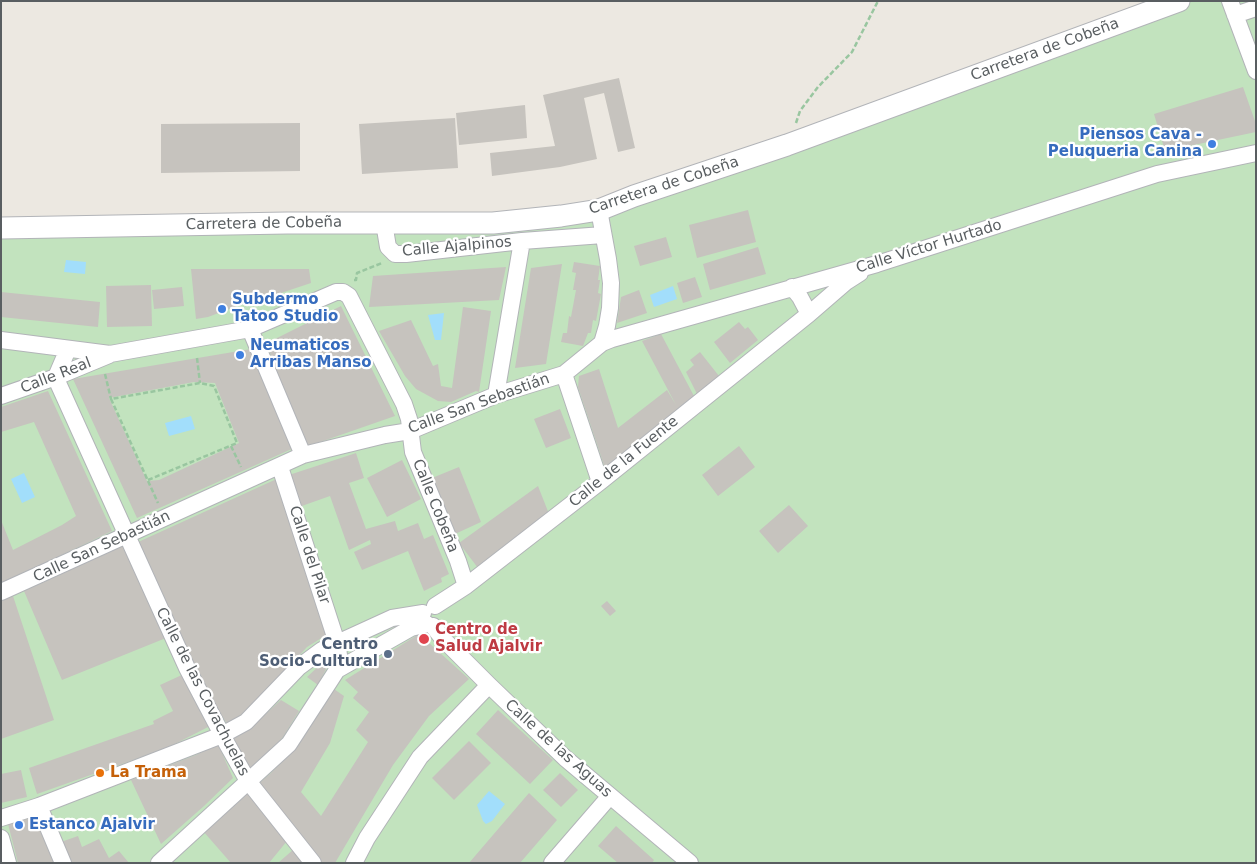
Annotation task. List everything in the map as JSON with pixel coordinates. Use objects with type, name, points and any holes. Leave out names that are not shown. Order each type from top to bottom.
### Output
[{"type":"street","name":"Carretera de Cobeña","points":[[1,228],[493,223],[598,210],[634,196],[787,145],[1179,1]]},
{"type":"street","points":[[1256,8],[1232,8],[1256,71]]},
{"type":"street","name":"Calle Víctor Hurtado","points":[[602,344],[612,339],[877,264],[1157,174],[1256,153]]},
{"type":"street","points":[[598,210],[611,283],[610,308],[602,344]]},
{"type":"street","name":"Calle Ajalpinos","points":[[384,223],[388,247],[395,254],[603,235]]},
{"type":"street","name":"Calle Ajalpinos","points":[[496,395],[522,241]]},
{"type":"street","name":"Calle de la Fuente","points":[[337,670],[430,617],[466,586],[600,482],[809,314],[846,282],[877,264]]},
{"type":"street","points":[[1,340],[110,354],[250,329],[347,286]]},
{"type":"street","name":"Calle Cobeña","points":[[347,286],[349,296],[404,404],[409,419],[413,452],[458,561],[466,586]]},
{"type":"street","points":[[792,287],[809,314]]},
{"type":"street","points":[[250,329],[302,455]]},
{"type":"street","name":"Calle San Sebastián","points":[[1,592],[302,455],[410,431],[496,395],[564,374],[602,344]]},
{"type":"street","points":[[56,377],[68,349]]},
{"type":"street","name":"Calle Real","points":[[1,396],[56,377],[110,354]]},
{"type":"street","points":[[564,374],[600,482]]},
{"type":"street","name":"Calle de las Covachuelas","points":[[56,377],[187,668],[222,735],[248,781],[313,863]]},
{"type":"street","name":"Calle del Pilar","points":[[280,466],[337,643],[337,670]]},
{"type":"street","name":"Calle de la Fuente","points":[[1,818],[39,806],[222,735],[246,722],[299,667],[322,650],[392,618],[430,617]]},
{"type":"street","name":"Calle de las Aguas","points":[[430,617],[444,639],[488,685],[565,758],[690,863]]},
{"type":"street","points":[[159,863],[289,744],[337,670]]},
{"type":"street","points":[[354,863],[367,838],[420,757],[488,685]]},
{"type":"street","points":[[552,863],[610,796]]},
{"type":"street","points":[[39,806],[63,863]]},
{"type":"street","points":[[1,838],[8,863]]},
{"type":"path","points":[[787,145],[800,111],[818,88],[852,52],[878,1]]},
{"type":"path","points":[[347,286],[356,280],[357,273],[367,270]]},
{"type":"path","points":[[196,358],[200,384]]},
{"type":"path","points":[[105,374],[111,399],[160,507]]},
{"type":"path","points":[[111,399],[200,384],[214,386],[237,443],[148,480]]},
{"type":"path","points":[[231,446],[242,470]]},
{"type":"green space","points":[[1173,1],[1256,1],[1256,863],[1,863],[1,220],[561,218]]},
{"type":"water","points":[[66,260],[86,262],[85,274],[64,272]]},
{"type":"water","points":[[673,286],[677,299],[654,307],[650,295]]},
{"type":"water","points":[[444,313],[441,340],[435,340],[428,315]]},
{"type":"water","points":[[191,416],[195,429],[169,436],[165,423]]},
{"type":"water","points":[[24,473],[35,497],[22,503],[11,479]]},
{"type":"water","points":[[489,791],[505,804],[492,821],[486,824],[477,805]]},
{"type":"building","points":[[619,78],[635,148],[618,152],[604,93],[584,98],[597,159],[560,167],[492,176],[490,153],[555,146],[543,95]]},
{"type":"building","points":[[1243,87],[1256,124],[1256,132],[1165,151],[1154,114]]},
{"type":"building","points":[[525,105],[527,138],[459,145],[456,113]]},
{"type":"building","points":[[455,118],[458,168],[362,174],[359,124]]},
{"type":"building","points":[[300,123],[300,171],[161,173],[161,124]]},
{"type":"building","points":[[748,210],[756,242],[697,258],[689,225]]},
{"type":"building","points":[[666,237],[672,257],[640,266],[634,246]]},
{"type":"building","points":[[758,247],[766,274],[710,290],[703,264]]},
{"type":"building","points":[[574,262],[600,266],[598,293],[601,294],[596,321],[593,320],[591,333],[588,333],[583,346],[561,342],[563,333],[567,333],[569,316],[571,317],[576,290],[573,290],[576,273],[572,272]]},
{"type":"building","points":[[562,264],[546,364],[515,368],[531,268]]},
{"type":"building","points":[[506,267],[499,300],[369,307],[373,276]]},
{"type":"building","points":[[191,269],[309,269],[311,283],[256,299],[208,317],[196,319]]},
{"type":"building","points":[[695,277],[702,297],[683,303],[677,283]]},
{"type":"building","points":[[151,285],[152,326],[107,327],[106,286]]},
{"type":"building","points":[[182,287],[184,306],[154,309],[152,290]]},
{"type":"building","points":[[639,290],[647,313],[617,323],[621,297]]},
{"type":"building","points":[[1,292],[100,302],[98,327],[1,317]]},
{"type":"building","points":[[341,306],[395,416],[306,447],[284,398],[267,343]]},
{"type":"building","points":[[463,307],[491,311],[479,392],[476,391],[451,402],[438,401],[416,389],[405,376],[379,331],[411,320],[433,366],[438,364],[441,386],[452,388]]},
{"type":"building","points":[[739,322],[745,329],[748,327],[758,340],[730,363],[714,342]]},
{"type":"building","points":[[661,334],[694,396],[605,468],[578,387],[579,376],[599,369],[618,428],[667,390],[676,405],[642,341]]},
{"type":"building","points":[[251,349],[294,448],[137,518],[73,379]],"holes":[[[194,382],[215,383],[239,443],[159,480],[147,481],[109,398]]]},
{"type":"building","points":[[700,352],[719,376],[697,394],[686,372],[694,365],[690,360]]},
{"type":"building","points":[[48,391],[112,531],[1,584],[1,520],[13,550],[76,516],[34,422],[1,432],[1,407]]},
{"type":"building","points":[[560,409],[571,438],[546,448],[534,419]]},
{"type":"building","points":[[739,446],[755,467],[718,496],[702,475]]},
{"type":"building","points":[[356,453],[364,478],[349,483],[366,529],[395,521],[398,531],[418,523],[424,539],[433,535],[449,574],[441,578],[442,582],[424,591],[408,551],[362,570],[354,552],[371,544],[370,540],[349,550],[330,496],[299,507],[289,475]]},
{"type":"building","points":[[402,460],[421,499],[387,517],[367,478]]},
{"type":"building","points":[[459,467],[481,522],[455,534],[432,478]]},
{"type":"building","points":[[281,477],[328,634],[307,647],[230,728],[210,698],[136,543]]},
{"type":"building","points":[[538,486],[549,514],[478,568],[459,543]]},
{"type":"building","points":[[789,505],[808,526],[778,553],[759,531]]},
{"type":"building","points":[[125,544],[166,638],[62,680],[24,591]]},
{"type":"building","points":[[13,596],[54,720],[1,739],[1,600]]},
{"type":"building","points":[[607,601],[616,611],[610,616],[601,606]]},
{"type":"building","points":[[419,634],[469,679],[429,716],[393,765],[335,863],[321,863],[256,786],[271,773],[299,742],[331,687],[344,696],[330,743],[301,792],[321,816],[368,742],[356,730],[369,712],[353,698],[358,692],[345,680]]},
{"type":"building","points":[[322,663],[327,667],[318,685],[307,677]]},
{"type":"building","points":[[184,674],[212,725],[167,748],[37,794],[29,768],[154,724],[153,721],[173,711],[160,685]]},
{"type":"building","points":[[281,700],[299,711],[283,737],[271,751],[249,769],[230,738],[258,721]]},
{"type":"building","points":[[498,710],[553,760],[530,784],[476,734]]},
{"type":"building","points":[[469,741],[491,763],[454,800],[432,778]]},
{"type":"building","points":[[218,744],[233,778],[161,844],[131,780],[196,755]]},
{"type":"building","points":[[21,770],[27,797],[1,803],[1,774]]},
{"type":"building","points":[[560,773],[578,790],[561,807],[543,790]]},
{"type":"building","points":[[248,792],[287,841],[269,863],[231,863],[203,831]]},
{"type":"building","points":[[529,793],[557,820],[520,863],[469,863]]},
{"type":"building","points":[[41,815],[59,863],[18,863],[8,824]]},
{"type":"building","points":[[616,826],[654,860],[652,863],[618,863],[598,846]]},
{"type":"building","points":[[78,836],[82,847],[99,839],[109,858],[119,851],[129,863],[70,863],[61,842]]},
{"type":"building","points":[[294,849],[306,863],[278,863]]},
{"type":"place","name":"Piensos Cava - Peluqueria Canina","points":[[1212,144]]},
{"type":"place","name":"Subdermo Tatoo Studio","points":[[222,309]]},
{"type":"place","name":"Neumaticos Arribas Manso","points":[[240,355]]},
{"type":"place","name":"Centro de Salud Ajalvir","points":[[424,639]]},
{"type":"place","name":"Centro Socio-Cultural","points":[[388,654]]},
{"type":"place","name":"La Trama","points":[[100,773]]},
{"type":"place","name":"Estanco Ajalvir","points":[[19,825]]}]
